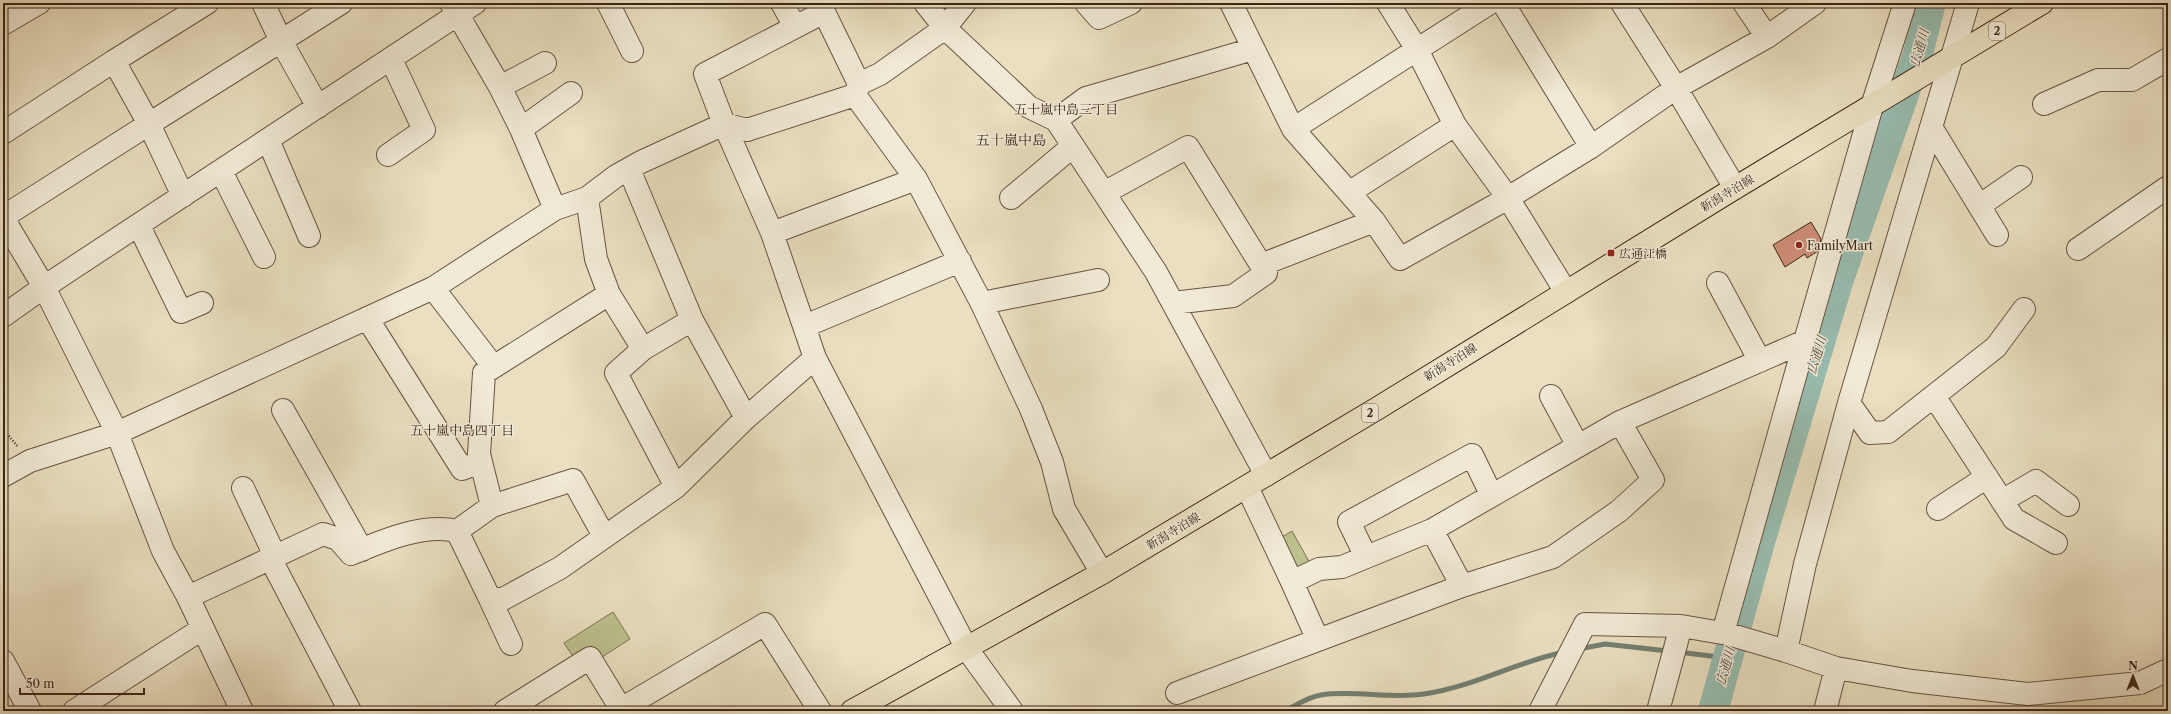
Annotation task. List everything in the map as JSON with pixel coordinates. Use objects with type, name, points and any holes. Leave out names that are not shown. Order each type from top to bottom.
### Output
[{"type":"main road","name":"新潟寺泊線","points":[[852,711],[967,649],[1102,573],[1247,487],[1734,188],[2042,3]]},
{"type":"street","points":[[4,22],[39,3]]},
{"type":"street","points":[[3,133],[207,3]]},
{"type":"street","points":[[263,3],[281,41],[318,107]]},
{"type":"street","points":[[242,711],[188,597],[163,551],[117,433],[44,287],[3,218],[341,3]]},
{"type":"street","points":[[608,3],[632,51]]},
{"type":"street","points":[[782,3],[795,27]]},
{"type":"street","points":[[925,3],[945,28],[1029,107],[1056,120],[1156,272],[1266,475]]},
{"type":"street","points":[[3,476],[30,461],[117,433],[433,288],[555,210],[587,198],[616,176],[724,124],[747,130],[857,90],[945,28],[965,3]]},
{"type":"street","points":[[1086,3],[1099,18],[1131,3]]},
{"type":"street","points":[[1231,3],[1293,128],[1374,221],[1400,259],[1508,198],[1591,147],[1676,88],[1767,37],[1814,3]]},
{"type":"street","points":[[1388,3],[1416,48],[1455,125],[1508,198],[1566,292]]},
{"type":"street","points":[[1293,128],[1416,48],[1490,3]]},
{"type":"street","points":[[1503,3],[1591,147]]},
{"type":"street","points":[[1622,3],[1676,88],[1734,188]]},
{"type":"street","points":[[1744,3],[1767,37]]},
{"type":"street","points":[[1725,634],[1805,342],[1906,3]]},
{"type":"street","points":[[1782,650],[1849,403],[1931,127],[1946,61],[1968,3]]},
{"type":"street","points":[[3,316],[44,287],[391,59],[461,7],[520,129],[555,210]]},
{"type":"street","points":[[1012,711],[967,649],[815,358],[772,233],[724,124],[706,74],[824,12],[857,90],[916,179],[982,304],[1031,409],[1050,455],[1060,487],[1064,509],[1102,573]]},
{"type":"street","points":[[1056,120],[1086,98],[1253,49]]},
{"type":"street","points":[[388,155],[424,130],[391,59]]},
{"type":"street","points":[[2044,104],[2098,80],[2132,80],[2168,59]]},
{"type":"street","points":[[114,61],[149,124],[183,196]]},
{"type":"street","points":[[500,87],[545,64]]},
{"type":"street","points":[[520,129],[571,93]]},
{"type":"street","points":[[1350,192],[1455,125]]},
{"type":"street","points":[[1931,127],[1997,235]]},
{"type":"street","points":[[268,140],[309,236]]},
{"type":"street","points":[[1011,198],[1073,146]]},
{"type":"street","points":[[1104,193],[1188,148],[1266,273],[1233,296],[1173,303]]},
{"type":"street","points":[[629,169],[692,320],[746,418]]},
{"type":"street","points":[[221,171],[264,257]]},
{"type":"street","points":[[1979,206],[2021,177]]},
{"type":"street","points":[[772,233],[916,179]]},
{"type":"street","points":[[2078,249],[2168,187]]},
{"type":"street","points":[[587,198],[596,259],[609,294],[643,350]]},
{"type":"street","points":[[1261,265],[1374,221]]},
{"type":"street","points":[[139,226],[182,312],[202,302]]},
{"type":"street","points":[[805,326],[960,261]]},
{"type":"street","points":[[982,304],[1098,280]]},
{"type":"street","points":[[1718,283],[1760,361]]},
{"type":"street","points":[[433,288],[493,366]]},
{"type":"street","points":[[492,506],[479,454],[484,373],[609,294]]},
{"type":"street","points":[[1849,403],[1870,433],[1888,432],[1996,347],[2024,309]]},
{"type":"street","points":[[367,318],[462,469],[481,462]]},
{"type":"street","points":[[676,487],[616,373],[643,350],[692,320]]},
{"type":"street","points":[[1292,582],[1319,569],[1342,567],[1432,530],[1491,494],[1620,422],[1805,342]]},
{"type":"street","points":[[490,599],[503,600],[554,572],[676,487],[746,418],[815,358]]},
{"type":"street","points":[[1551,396],[1578,446]]},
{"type":"street","points":[[1934,396],[2014,518],[2056,543]]},
{"type":"street","points":[[283,410],[362,550]]},
{"type":"street","points":[[1178,693],[1462,586],[1553,557],[1619,511],[1653,480],[1620,422]]},
{"type":"street","points":[[1366,557],[1349,522],[1472,455],[1491,494]]},
{"type":"street","points":[[1938,509],[1986,477]]},
{"type":"street","points":[[188,597],[323,534],[338,539],[351,554],[419,531],[445,528],[457,531],[492,506],[572,480],[604,536]]},
{"type":"street","points":[[2002,501],[2036,481],[2068,505]]},
{"type":"street","points":[[1247,487],[1318,640]]},
{"type":"street","points":[[243,488],[273,557],[350,711]]},
{"type":"street","points":[[1432,530],[1462,586]]},
{"type":"street","points":[[457,531],[511,644]]},
{"type":"street","points":[[505,711],[590,658],[620,710],[765,624],[820,711]]},
{"type":"street","points":[[1540,711],[1585,624],[1681,626],[1725,634],[1782,650],[1836,668],[1912,681],[2028,694],[2140,683],[2168,670]]},
{"type":"street","points":[[1658,711],[1681,626]]},
{"type":"street","points":[[85,708],[202,629]]},
{"type":"street","points":[[3,660],[30,711]]},
{"type":"street","points":[[1825,711],[1836,668]]},
{"type":"green space","points":[[1292,531],[1311,565],[1295,569],[1277,540]]},
{"type":"green space","points":[[613,612],[630,639],[602,657],[596,648],[576,661],[564,643]]},
{"type":"building","name":"FamilyMart","points":[[1811,222],[1821,239],[1818,251],[1807,258],[1805,254],[1785,267],[1773,245]]},
{"type":"waterway","name":"広通川","points":[[1713,711],[1760,542],[1839,279],[1917,57],[1931,3]]},
{"type":"waterway","points":[[1579,649],[1605,644],[1668,651]]},
{"type":"waterway","points":[[1285,711],[1307,699],[1321,695],[1346,693],[1399,696],[1442,691],[1546,656],[1564,652]]},
{"type":"waterway","points":[[1678,652],[1727,658]]},
{"type":"place","name":"FamilyMart","points":[[1799,245]]},
{"type":"place","name":"広通江橋","points":[[1611,253]]},
{"type":"district","name":"五十嵐中島三丁目","points":[[1066,109]]},
{"type":"district","name":"五十嵐中島","points":[[1011,140]]},
{"type":"district","name":"五十嵐中島四丁目","points":[[462,430]]}]
